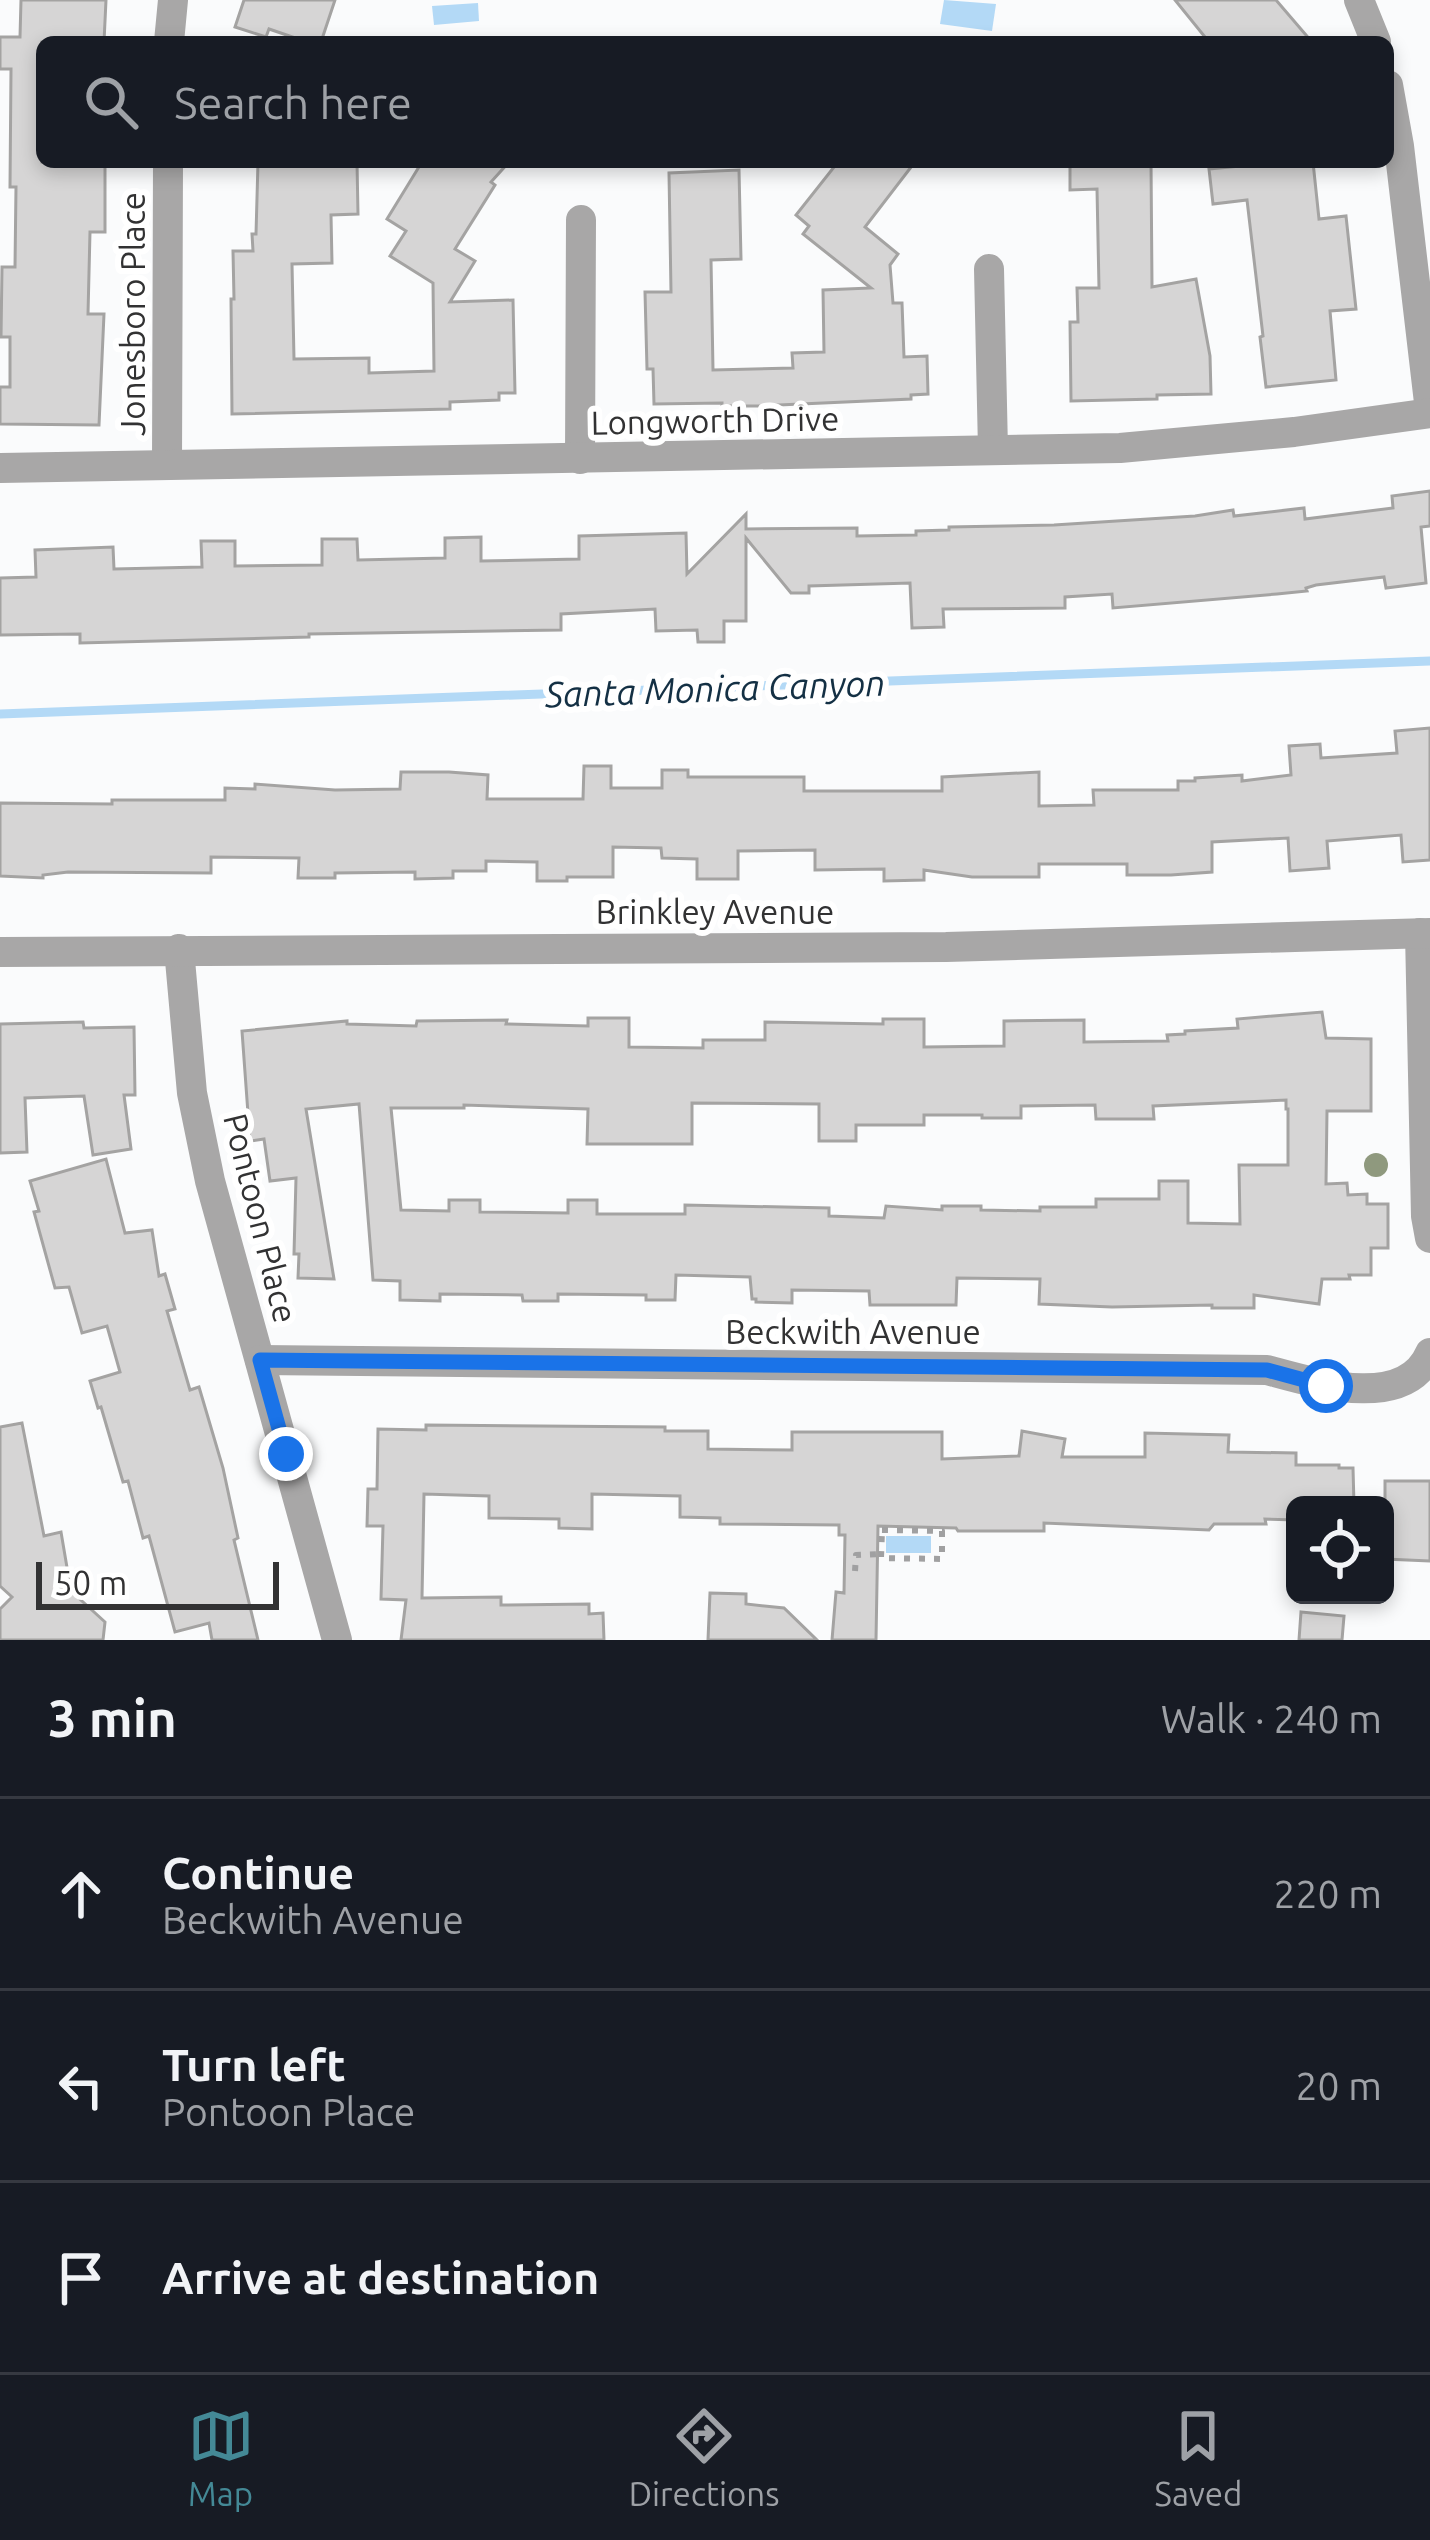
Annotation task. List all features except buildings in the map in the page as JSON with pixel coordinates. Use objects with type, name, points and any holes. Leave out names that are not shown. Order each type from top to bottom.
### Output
[{"type":"street","points":[[170,36],[173,0]]},
{"type":"street","points":[[1359,0],[1374,36]]},
{"type":"street","points":[[1394,118],[1430,412]]},
{"type":"street","name":"Jonesboro Place","points":[[167,465],[168,168]]},
{"type":"street","points":[[580,220],[580,459]]},
{"type":"street","points":[[989,269],[993,450]]},
{"type":"street","name":"Longworth Drive","points":[[0,468],[1120,448],[1294,432],[1430,412]]},
{"type":"street","points":[[1425,933],[1426,1216],[1430,1238]]},
{"type":"street","name":"Brinkley Avenue","points":[[0,952],[957,946],[1425,933]]},
{"type":"street","name":"Pontoon Place","points":[[179,949],[192,1093],[210,1181],[337,1640]]},
{"type":"street","name":"Beckwith Avenue","points":[[260,1360],[1267,1370],[1326,1386],[1369,1390],[1405,1380],[1426,1363],[1430,1353]]},
{"type":"path","points":[[881,1530],[943,1532],[942,1559],[881,1558],[881,1554],[881,1530]]},
{"type":"path","points":[[855,1571],[856,1555],[881,1554]]},
{"type":"water","points":[[944,0],[996,4],[992,31],[940,24]]},
{"type":"water","points":[[478,3],[479,21],[434,25],[432,6]]},
{"type":"water","points":[[886,1536],[931,1536],[931,1553],[886,1553]]},
{"type":"waterway","name":"Santa Monica Canyon","points":[[0,714],[1430,661]]},
{"type":"route","points":[[286,1454],[260,1360],[1267,1370],[1326,1386]]}]
